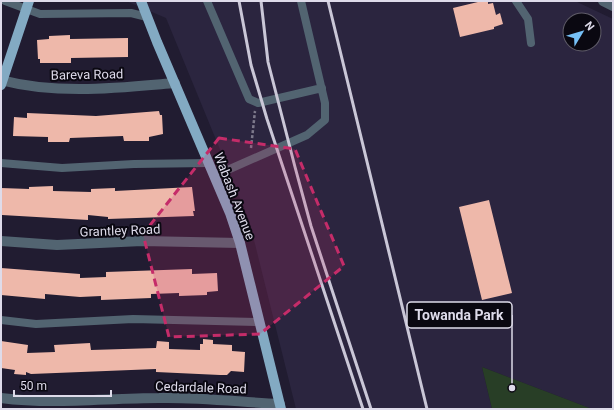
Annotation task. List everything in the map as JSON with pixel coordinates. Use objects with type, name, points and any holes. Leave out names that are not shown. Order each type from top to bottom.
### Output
[{"type":"main road","name":"Wabash Avenue","points":[[141,1],[209,163],[240,242],[280,406]]},
{"type":"main road","points":[[1,82],[27,5]]},
{"type":"street","points":[[603,1],[613,6]]},
{"type":"street","name":"Bareva Road","points":[[1,82],[30,87],[74,90],[175,83]]},
{"type":"street","name":"Grantley Road","points":[[1,241],[57,245],[142,242],[240,242]]},
{"type":"street","name":"Cedardale Road","points":[[1,398],[64,402],[158,398],[280,406]]},
{"type":"lane","points":[[5,1],[27,5],[46,15],[132,13],[147,17]]},
{"type":"lane","points":[[207,1],[245,94],[249,99],[256,103],[322,88]]},
{"type":"lane","points":[[214,176],[307,135],[318,128],[325,120],[326,113],[322,88],[301,1]]},
{"type":"lane","points":[[516,1],[528,18],[531,43]]},
{"type":"lane","points":[[1,163],[62,168],[134,164],[209,163]]},
{"type":"lane","points":[[1,320],[36,324],[133,319],[260,322]]},
{"type":"path","points":[[250,160],[256,103]]},
{"type":"highlighted area","points":[[219,138],[295,149],[344,266],[260,334],[169,337],[143,234]]},
{"type":"shaded area","points":[[126,1],[575,1],[598,12],[562,12],[562,52],[602,52],[602,14],[613,19],[613,409],[592,409],[482,367],[492,409],[296,409],[249,220],[166,18]]},
{"type":"green space","points":[[482,367],[592,409],[492,409]]},
{"type":"building","points":[[488,1],[488,4],[493,3],[496,15],[500,13],[503,24],[494,27],[494,29],[460,37],[453,8]]},
{"type":"building","points":[[70,35],[70,39],[128,38],[128,57],[71,58],[71,63],[40,63],[40,59],[38,59],[37,40],[49,39],[49,36]]},
{"type":"building","points":[[159,111],[160,115],[162,115],[163,134],[149,137],[149,141],[124,141],[123,136],[70,138],[69,142],[48,142],[48,137],[13,136],[14,117],[27,118],[27,113],[96,116]]},
{"type":"building","points":[[53,186],[53,191],[91,192],[91,189],[115,188],[115,191],[192,187],[195,211],[193,211],[194,216],[108,219],[108,217],[88,215],[88,220],[2,215],[1,188],[29,189],[29,187]]},
{"type":"building","points":[[489,200],[512,293],[482,300],[459,207]]},
{"type":"building","points":[[1,268],[80,274],[80,278],[106,277],[106,272],[192,269],[192,274],[217,273],[218,291],[207,292],[207,295],[179,296],[179,293],[151,294],[151,298],[101,300],[101,296],[80,297],[45,294],[45,299],[1,295]]},
{"type":"building","points":[[203,339],[213,340],[213,344],[232,345],[232,351],[245,352],[244,372],[231,371],[227,375],[220,375],[156,372],[156,369],[31,374],[26,372],[26,375],[14,374],[15,370],[1,368],[1,341],[28,345],[27,353],[55,352],[54,345],[90,343],[91,350],[156,348],[157,341],[169,342],[169,349],[200,350],[200,344],[203,344]]},
{"type":"railway","points":[[239,1],[251,65],[267,119],[363,409]]},
{"type":"railway","points":[[261,1],[268,62],[295,167],[311,226],[371,409]]},
{"type":"railway","points":[[328,1],[427,409]]},
{"type":"place","name":"Towanda Park","points":[[512,388]]}]
